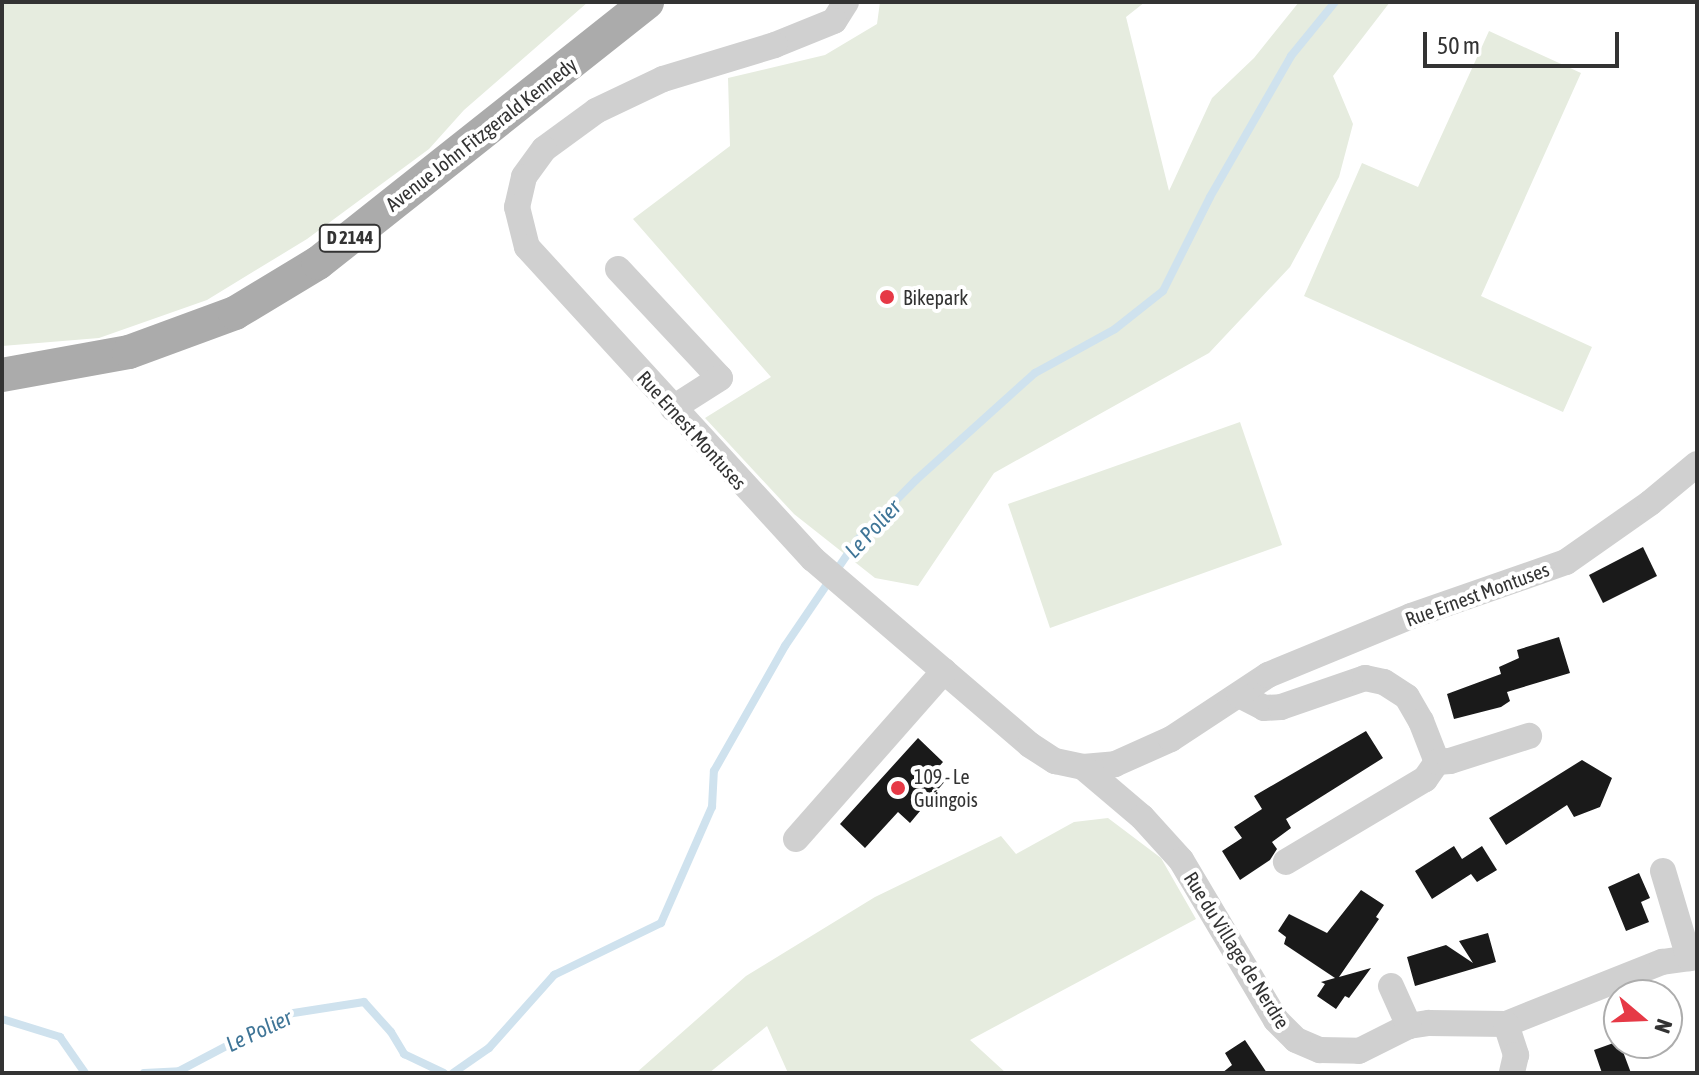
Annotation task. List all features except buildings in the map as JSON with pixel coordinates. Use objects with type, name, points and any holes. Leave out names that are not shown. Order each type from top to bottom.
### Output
[{"type":"main road","name":"Avenue John Fitzgerald Kennedy","points":[[2,375],[129,352],[235,313],[318,263],[647,2]]},
{"type":"street","name":"Rue Ernest Montuses","points":[[846,2],[834,21],[775,45],[663,79],[596,111],[544,149],[524,177],[517,207],[527,247],[813,559],[1030,745],[1055,761],[1083,767],[1115,764],[1171,739],[1268,675],[1411,616],[1566,562],[1650,503],[1697,464]]},
{"type":"street","points":[[618,269],[720,378],[673,408]]},
{"type":"street","points":[[796,839],[944,671]]},
{"type":"street","points":[[1239,695],[1264,708],[1281,707],[1365,678],[1384,682],[1407,697],[1421,721],[1437,762],[1434,771],[1425,779],[1286,862]]},
{"type":"street","points":[[1437,762],[1450,761],[1529,736]]},
{"type":"street","name":"Rue du Village de Nerdre","points":[[1083,767],[1142,817],[1181,860],[1276,1020],[1296,1040],[1320,1050],[1359,1051],[1409,1026],[1429,1023],[1506,1024],[1662,962],[1693,957]]},
{"type":"street","points":[[1663,871],[1693,957]]},
{"type":"street","points":[[1391,986],[1409,1026]]},
{"type":"street","points":[[1506,1024],[1516,1055],[1512,1073]]},
{"type":"shaded area","points":[[2,2],[588,2],[464,110],[429,149],[307,239],[207,300],[99,338],[2,346]]},
{"type":"shaded area","name":"Bikepark","points":[[880,2],[1145,2],[1126,17],[1169,191],[1212,98],[1254,58],[1299,2],[1390,2],[1333,76],[1353,124],[1339,177],[1290,267],[1209,353],[994,473],[918,586],[875,578],[794,514],[705,418],[771,377],[633,219],[730,146],[728,78],[825,55],[877,24]]},
{"type":"shaded area","points":[[1489,31],[1581,73],[1481,296],[1592,347],[1563,412],[1304,296],[1362,163],[1418,187]]},
{"type":"shaded area","points":[[1240,422],[1282,545],[1050,628],[1008,504]]},
{"type":"shaded area","points":[[1108,818],[1161,858],[1196,919],[970,1040],[1006,1073],[788,1073],[767,1026],[709,1073],[636,1073],[746,976],[875,897],[1001,836],[1016,854],[1074,822]]},
{"type":"waterway","name":"Le Polier","points":[[453,1073],[489,1048],[554,975],[661,923],[712,807],[714,771],[785,646],[857,540],[916,480],[1035,373],[1115,329],[1163,291],[1210,197],[1291,56],[1335,2]]},
{"type":"waterway","name":"Le Polier","points":[[144,1073],[179,1071],[287,1014],[364,1002],[391,1032],[404,1054],[444,1073]]},
{"type":"waterway","name":"Le Polier","points":[[2,1019],[60,1037],[85,1073]]},
{"type":"place","name":"Bikepark","points":[[887,297]]},
{"type":"place","name":"109 - Le Guingois","points":[[898,788]]}]
